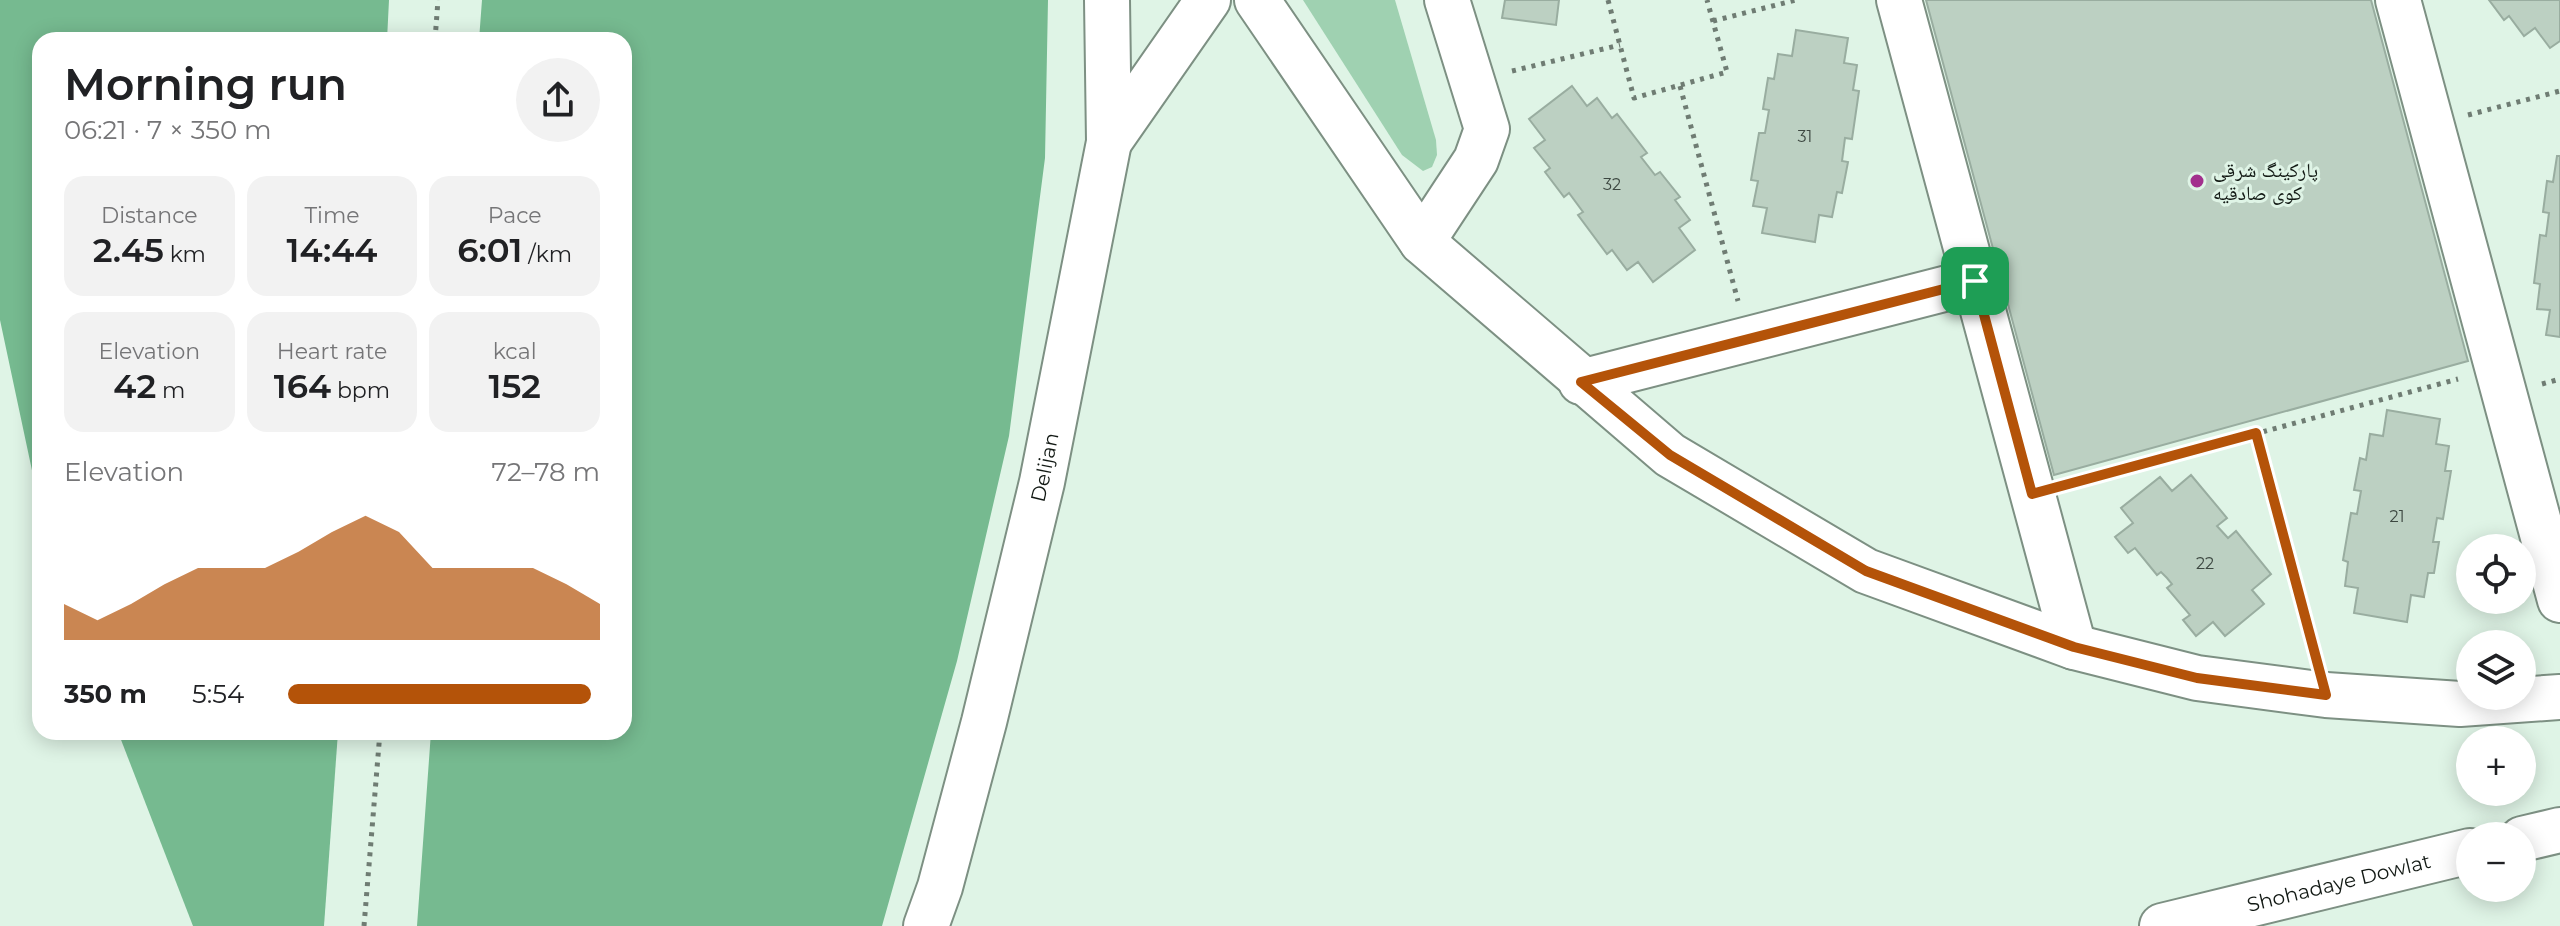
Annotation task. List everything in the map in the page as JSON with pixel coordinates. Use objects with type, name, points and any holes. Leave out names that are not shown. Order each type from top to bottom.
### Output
[{"type":"street","name":"Delijan","points":[[940,913],[1042,482],[1109,142],[1107,0]]},
{"type":"street","points":[[1109,142],[1208,0]]},
{"type":"street","points":[[1257,0],[1422,242],[1581,382],[1670,455],[1866,571],[2074,647],[2197,678],[2326,695],[2460,704],[2560,697]]},
{"type":"street","points":[[1422,242],[1476,160],[1487,129],[1447,0]]},
{"type":"street","points":[[1899,0],[2074,647]]},
{"type":"street","points":[[2398,0],[2560,600]]},
{"type":"street","points":[[1581,382],[1975,281]]},
{"type":"street","points":[[2536,836],[2560,830]]},
{"type":"street","name":"Shohadaye Dowlat","points":[[2162,926],[2456,854]]},
{"type":"path","points":[[436,32],[438,0]]},
{"type":"path","points":[[1608,0],[1634,98],[1727,72],[1707,0]]},
{"type":"path","points":[[1713,21],[1796,0]]},
{"type":"path","points":[[1472,81],[1620,45]]},
{"type":"path","points":[[1680,86],[1748,339]]},
{"type":"path","points":[[2432,124],[2560,91]]},
{"type":"path","points":[[2032,494],[2497,368]]},
{"type":"path","points":[[2256,433],[2326,695]]},
{"type":"path","points":[[364,926],[379,740]]},
{"type":"green space","points":[[0,0],[389,0],[387,32],[32,32],[32,470],[0,320]]},
{"type":"green space","points":[[482,0],[1048,0],[1045,158],[1009,436],[957,661],[882,926],[417,926],[430,740],[632,740],[632,32],[480,32]]},
{"type":"green space","points":[[1303,0],[1395,0],[1436,140],[1437,155],[1432,167],[1423,171],[1402,155]]},
{"type":"green space","points":[[121,740],[337,740],[324,926],[193,926]]},
{"type":"building","points":[[1505,0],[1559,0],[1556,25],[1502,18]]},
{"type":"building","name":"پارکینگ شرقی کوی صادقیه","points":[[1926,0],[2371,0],[2468,361],[2054,475]]},
{"type":"building","points":[[2489,0],[2560,0],[2560,41],[2550,48],[2535,28],[2524,36],[2509,16],[2504,20]]},
{"type":"building","points":[[1796,30],[1848,38],[1844,63],[1857,65],[1853,90],[1859,91],[1852,139],[1845,138],[1842,161],[1848,162],[1842,193],[1837,192],[1832,217],[1819,215],[1815,242],[1762,233],[1767,208],[1753,206],[1758,181],[1751,180],[1759,133],[1765,133],[1769,110],[1763,109],[1768,78],[1774,79],[1778,54],[1792,56]]},
{"type":"building","points":[[1572,86],[1587,106],[1597,98],[1612,118],[1617,114],[1647,153],[1641,157],[1655,175],[1660,172],[1680,197],[1675,200],[1690,220],[1679,228],[1695,250],[1653,282],[1638,262],[1627,270],[1612,250],[1607,254],[1578,215],[1583,212],[1569,193],[1564,197],[1545,172],[1550,168],[1534,148],[1545,140],[1529,119]]},
{"type":"building","points":[[2557,156],[2560,156],[2560,337],[2546,335],[2550,310],[2537,309],[2540,284],[2534,283],[2540,235],[2546,236],[2549,213],[2543,212],[2547,181],[2553,182]]},
{"type":"building","points":[[2387,410],[2440,419],[2436,444],[2449,446],[2445,471],[2451,471],[2443,519],[2437,518],[2433,542],[2439,542],[2434,573],[2428,573],[2424,597],[2411,595],[2407,622],[2354,613],[2358,588],[2345,586],[2348,562],[2343,560],[2351,513],[2357,514],[2361,491],[2354,490],[2360,458],[2366,460],[2370,434],[2383,436]]},
{"type":"building","points":[[2191,475],[2227,518],[2217,526],[2228,538],[2236,531],[2271,574],[2252,590],[2264,604],[2225,636],[2213,622],[2196,636],[2183,620],[2190,615],[2167,588],[2172,584],[2161,572],[2157,575],[2135,548],[2128,553],[2115,537],[2133,523],[2121,508],[2160,477],[2172,491]]},
{"type":"place","name":"پارکینگ شرقی کوی صادقیه","points":[[2197,181]]},
{"type":"route","points":[[1975,281],[2032,494],[2256,433],[2326,695],[2197,678],[2074,647],[1866,571],[1670,455],[1581,382],[1975,281]]}]
